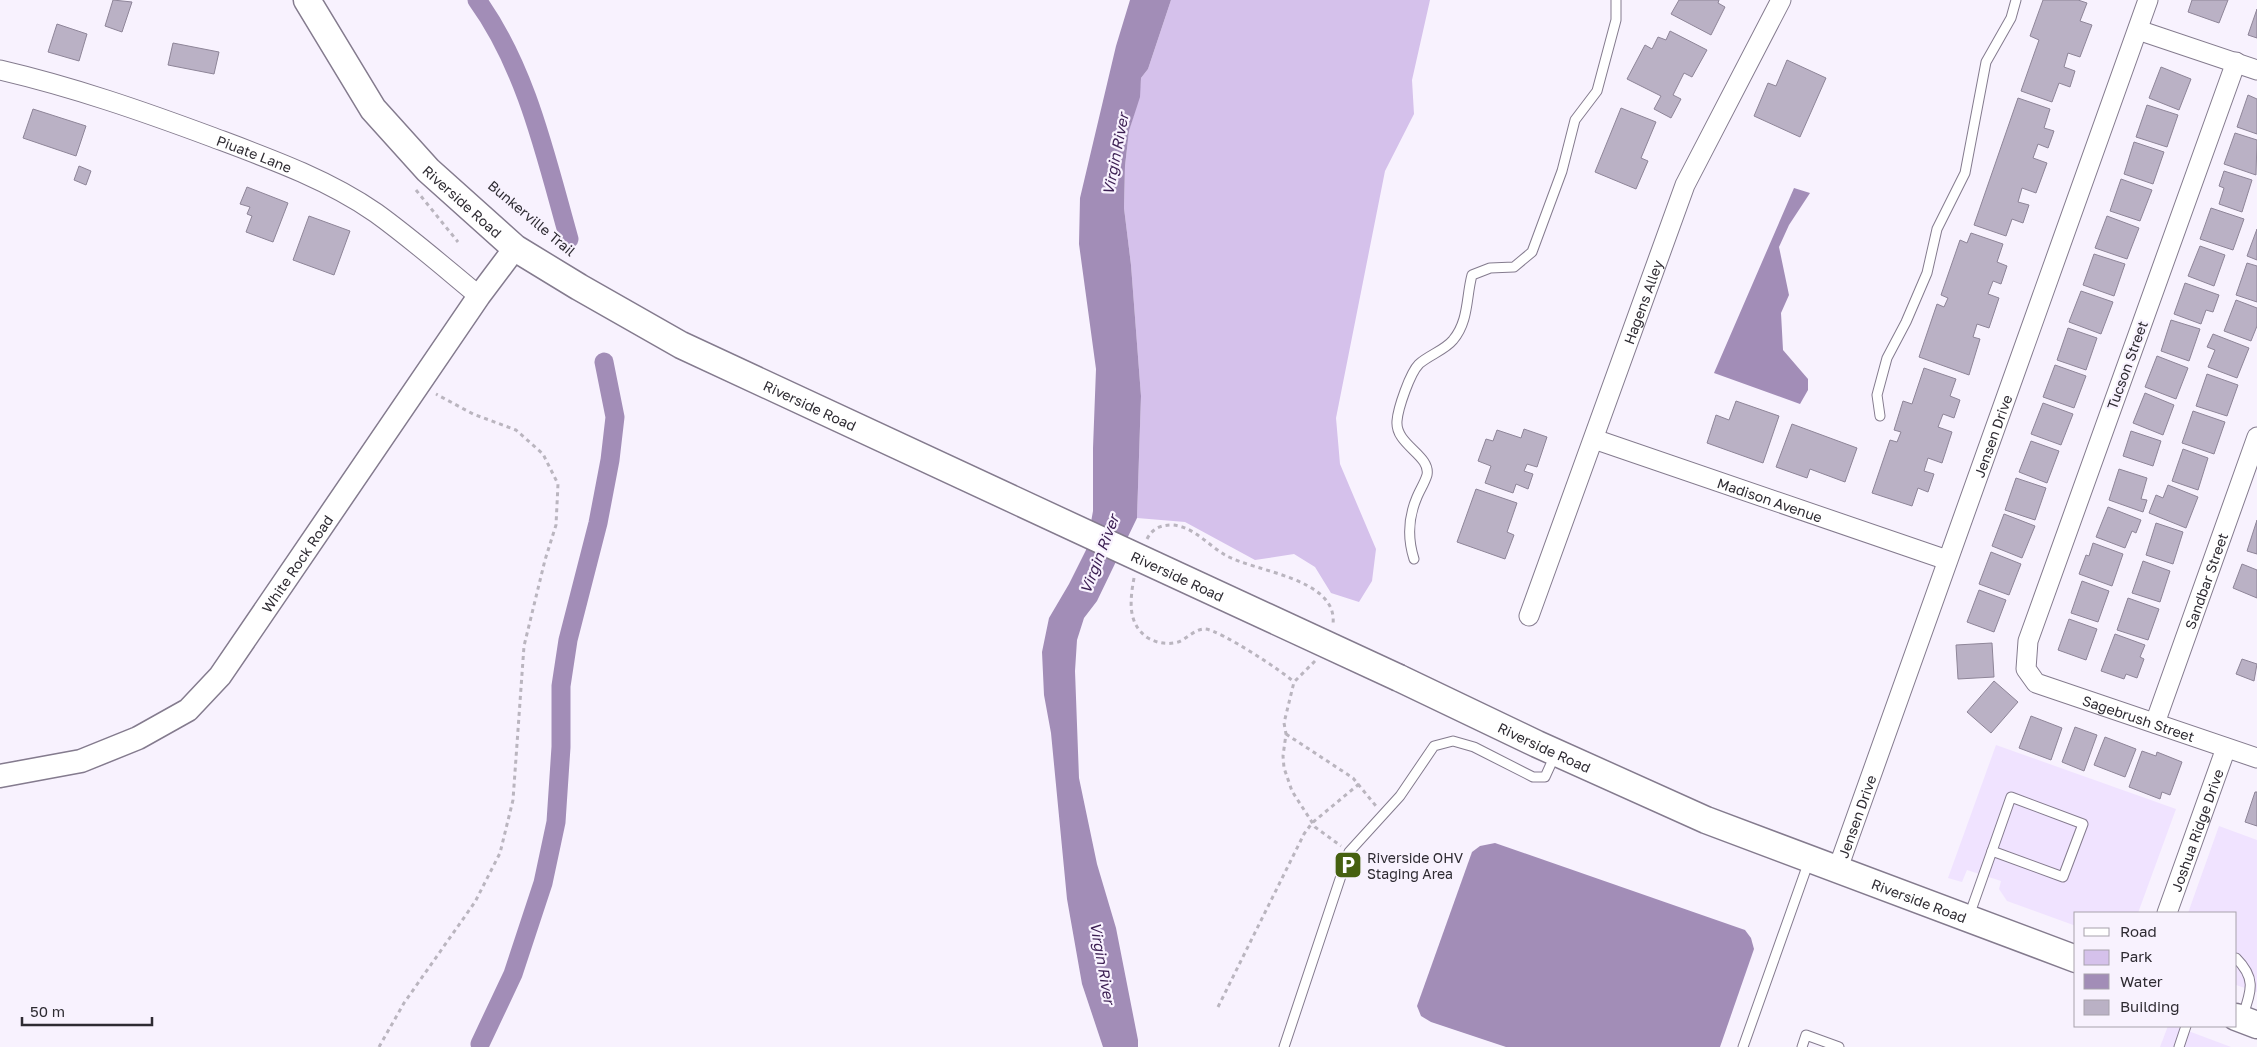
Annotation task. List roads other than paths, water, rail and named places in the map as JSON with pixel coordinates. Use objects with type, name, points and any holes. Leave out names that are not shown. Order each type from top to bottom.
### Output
[{"type":"main road","name":"Riverside Road","points":[[308,0],[373,109],[428,170],[515,248],[579,288],[681,345],[1399,678],[1556,753],[1706,820],[2074,958]]},
{"type":"street","name":"Hagens Alley","points":[[1529,616],[1685,185],[1781,0]]},
{"type":"street","name":"Jensen Drive","points":[[1838,870],[2148,0]]},
{"type":"street","points":[[2138,30],[2257,70]]},
{"type":"street","name":"Tucson Street","points":[[2026,669],[2028,641],[2236,62]]},
{"type":"street","name":"Piuate Lane","points":[[0,70],[52,82],[120,102],[253,152],[324,182],[376,213],[480,296]]},
{"type":"street","name":"White Rock Road","points":[[0,776],[81,761],[138,738],[188,710],[220,676],[480,296],[515,248]]},
{"type":"street","name":"Sandbar Street","points":[[2155,723],[2257,437]]},
{"type":"street","name":"Madison Avenue","points":[[1594,439],[1947,560]]},
{"type":"street","name":"Sagebrush Street","points":[[2026,669],[2036,683],[2257,758]]},
{"type":"street","name":"Joshua Ridge Drive","points":[[2167,912],[2226,748]]},
{"type":"lane","points":[[1414,559],[1408,542],[1410,513],[1427,474],[1425,462],[1404,442],[1397,422],[1406,389],[1418,365],[1453,340],[1466,318],[1468,292],[1472,275],[1490,268],[1514,268],[1532,252],[1562,171],[1575,120],[1597,92],[1616,20],[1616,0]]},
{"type":"lane","points":[[1880,416],[1877,396],[1887,358],[1906,322],[1927,273],[1937,229],[1965,173],[1986,62],[2011,18],[2016,0]]},
{"type":"lane","points":[[1284,1047],[1349,852],[1400,796],[1434,746],[1453,741],[1474,747],[1532,777],[1545,777],[1556,753]]},
{"type":"lane","points":[[1968,919],[1992,851],[2011,798],[2083,824],[2063,877],[1992,851]]},
{"type":"lane","points":[[1743,1047],[1809,860]]},
{"type":"lane","points":[[2237,959],[2251,977],[2252,988],[2245,1021]]},
{"type":"lane","points":[[2179,1047],[2186,1027]]},
{"type":"lane","points":[[1802,1047],[1806,1035],[1840,1047]]},
{"type":"water","name":"Virgin River","points":[[1130,0],[1171,0],[1148,69],[1141,78],[1140,97],[1129,131],[1125,166],[1124,208],[1131,265],[1141,396],[1137,518],[1097,601],[1084,618],[1077,640],[1075,671],[1079,778],[1097,864],[1116,928],[1138,1040],[1138,1047],[1103,1047],[1082,984],[1067,899],[1051,733],[1044,695],[1042,652],[1049,618],[1086,550],[1093,511],[1096,369],[1079,244],[1080,198],[1116,46]]},
{"type":"water","points":[[1794,188],[1810,193],[1789,225],[1779,247],[1789,295],[1781,313],[1783,350],[1808,379],[1808,390],[1800,404],[1714,373]]},
{"type":"water","points":[[1495,843],[1745,930],[1751,938],[1754,949],[1720,1047],[1506,1047],[1431,1022],[1421,1016],[1417,1006],[1472,852],[1480,846]]},
{"type":"waterway","points":[[477,0],[509,55],[522,85],[543,146],[569,239]]},
{"type":"waterway","points":[[480,1044],[513,974],[543,883],[556,822],[561,747],[561,686],[568,640],[598,523],[610,460],[615,417],[604,362]]},
{"type":"place","name":"Riverside OHV Staging Area","points":[[1348,865]]}]
